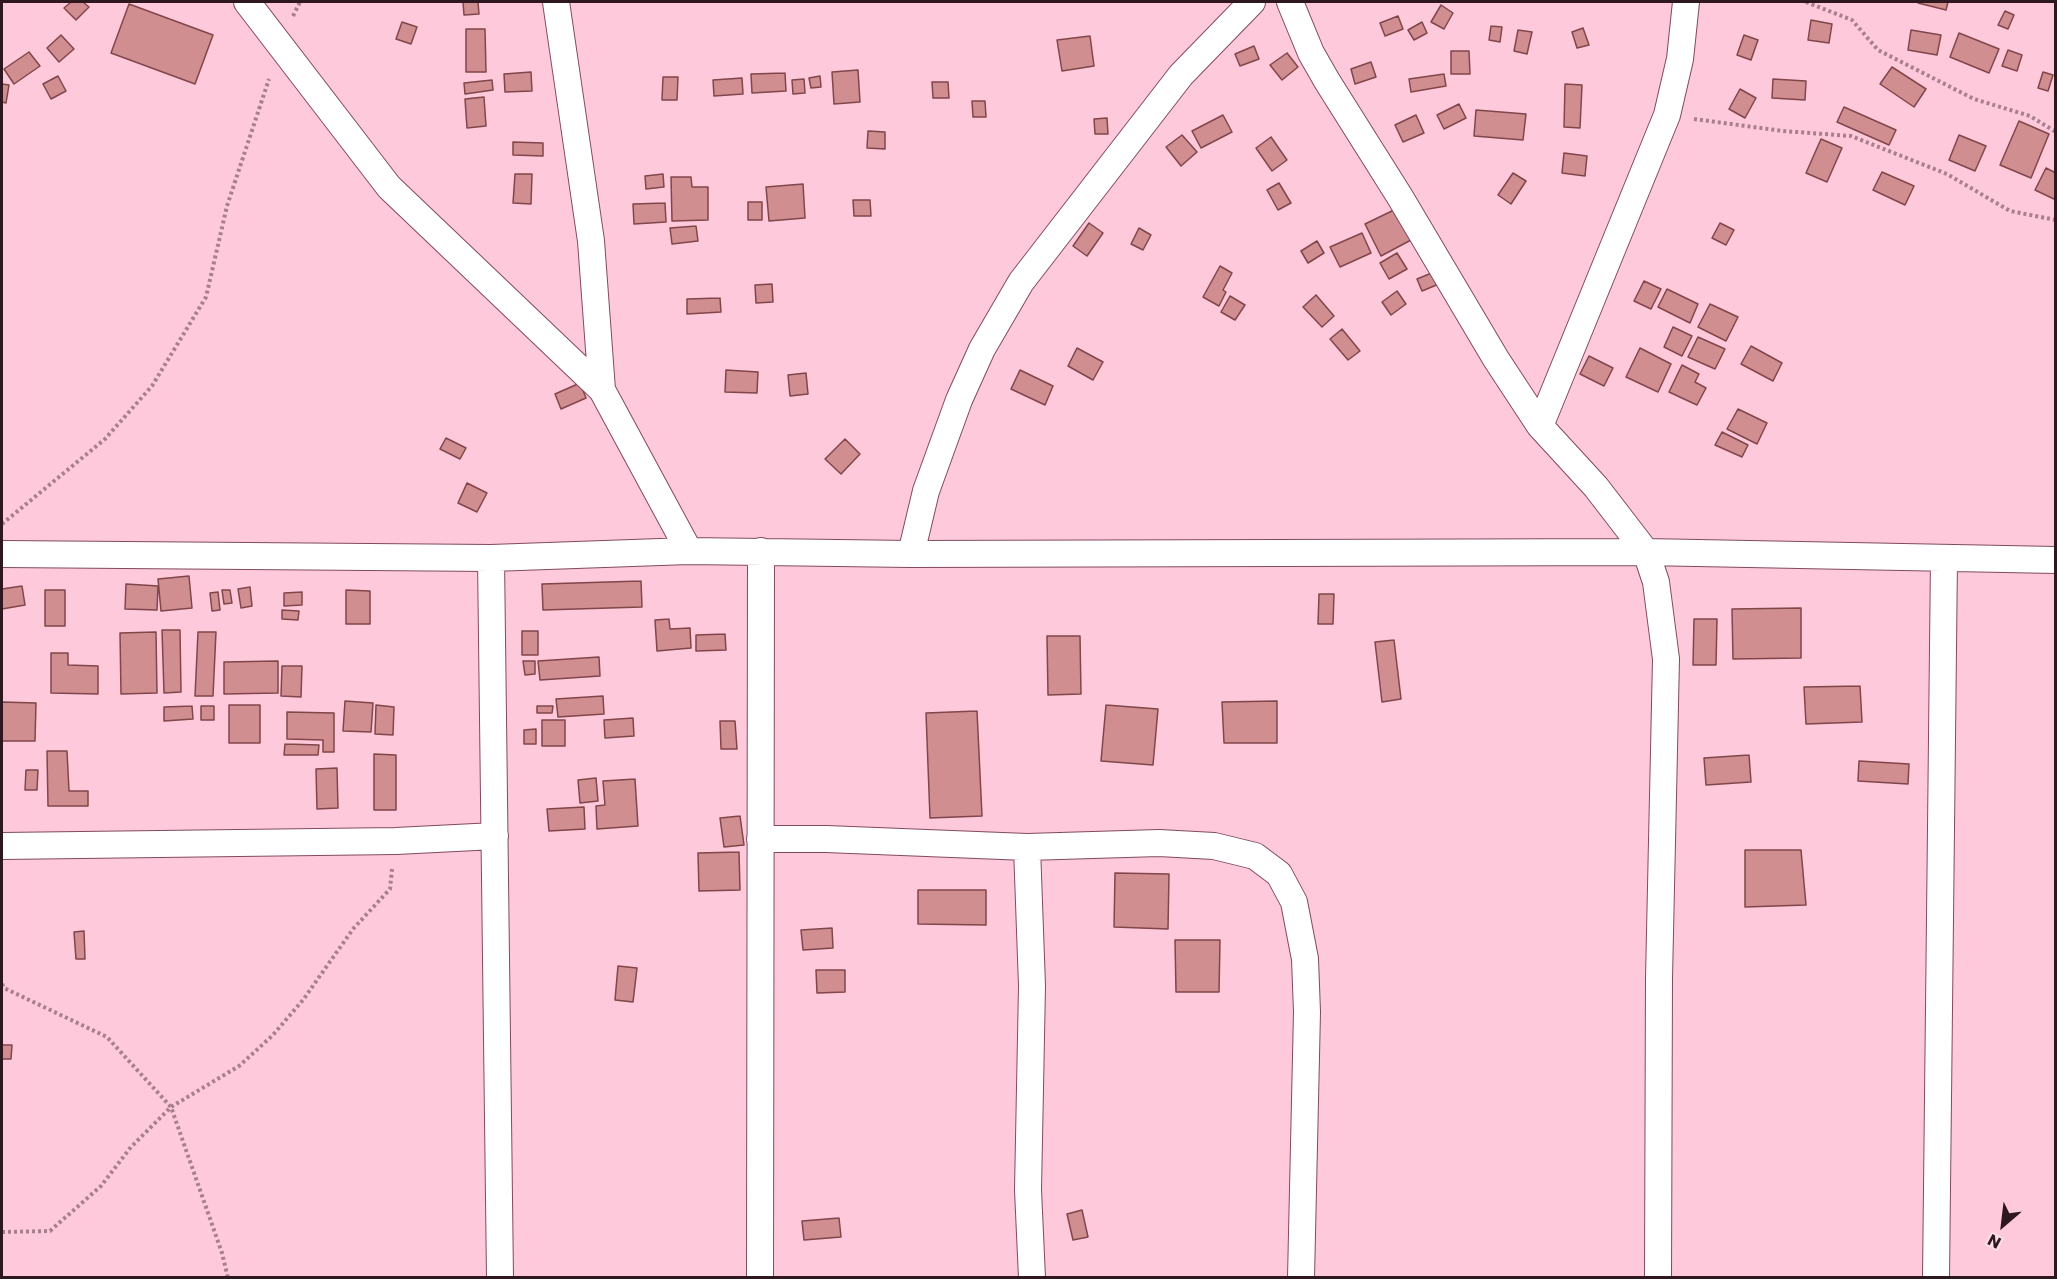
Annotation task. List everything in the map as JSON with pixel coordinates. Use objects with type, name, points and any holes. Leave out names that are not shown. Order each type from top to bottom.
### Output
[{"type":"street","points":[[247,2],[389,187],[602,390],[689,550]]},
{"type":"street","points":[[556,2],[591,241],[602,390]]},
{"type":"street","points":[[910,554],[926,491],[959,400],[982,349],[1021,282],[1181,75],[1252,2]]},
{"type":"street","points":[[1290,2],[1311,53],[1327,81],[1400,197],[1496,359],[1540,426],[1596,487],[1646,552],[1656,582],[1666,659],[1659,978],[1658,1278]]},
{"type":"street","points":[[1540,426],[1667,115],[1680,59],[1686,2]]},
{"type":"street","points":[[2,554],[490,558],[689,550],[910,554],[1646,552],[2055,560]]},
{"type":"street","points":[[760,1278],[761,551]]},
{"type":"street","points":[[490,558],[500,1278]]},
{"type":"street","points":[[1936,1278],[1944,558]]},
{"type":"street","points":[[2,846],[396,841],[495,836]]},
{"type":"street","points":[[760,839],[836,839],[1027,848],[1159,843],[1214,846],[1255,856],[1280,874],[1294,902],[1305,959],[1307,1012],[1301,1278]]},
{"type":"street","points":[[1027,848],[1032,986],[1028,1190],[1032,1278]]},
{"type":"path","points":[[2,525],[105,439],[152,386],[206,297],[227,206],[280,44],[300,2]]},
{"type":"path","points":[[1806,2],[1852,20],[1878,50],[1974,99],[2030,116],[2055,132]]},
{"type":"path","points":[[1667,115],[1783,131],[1851,136],[1947,174],[2010,211],[2055,220]]},
{"type":"path","points":[[2,1232],[50,1231],[101,1186],[132,1147],[171,1107],[239,1066],[272,1036],[303,1000],[353,929],[390,889],[396,841]]},
{"type":"path","points":[[2,984],[4,988],[107,1036],[171,1107],[222,1253],[228,1278]]},
{"type":"building","points":[[71,2],[83,2],[89,7],[76,20],[64,8]]},
{"type":"building","points":[[463,2],[478,2],[479,14],[464,15]]},
{"type":"building","points":[[1918,2],[1948,2],[1946,10]]},
{"type":"building","points":[[129,4],[213,35],[195,84],[111,53]]},
{"type":"building","points":[[1441,5],[1453,13],[1444,29],[1431,22]]},
{"type":"building","points":[[2005,11],[2014,15],[2008,29],[1998,25]]},
{"type":"building","points":[[1398,16],[1403,29],[1385,36],[1380,23]]},
{"type":"building","points":[[1811,20],[1832,24],[1829,43],[1808,40]]},
{"type":"building","points":[[402,22],[417,27],[411,44],[396,39]]},
{"type":"building","points":[[1422,22],[1427,33],[1414,40],[1408,30]]},
{"type":"building","points":[[1491,26],[1502,27],[1500,42],[1489,40]]},
{"type":"building","points":[[1583,28],[1589,45],[1577,48],[1572,32]]},
{"type":"building","points":[[466,29],[485,29],[486,72],[466,72]]},
{"type":"building","points":[[1518,30],[1532,32],[1527,54],[1514,51]]},
{"type":"building","points":[[1911,30],[1941,35],[1937,55],[1908,50]]},
{"type":"building","points":[[1959,33],[1999,49],[1989,73],[1950,57]]},
{"type":"building","points":[[61,35],[74,49],[59,62],[47,48]]},
{"type":"building","points":[[1744,35],[1758,40],[1751,60],[1737,55]]},
{"type":"building","points":[[1090,36],[1094,66],[1062,71],[1057,40]]},
{"type":"building","points":[[1254,46],[1259,59],[1240,66],[1235,54]]},
{"type":"building","points":[[2008,50],[2022,55],[2017,71],[2002,66]]},
{"type":"building","points":[[1451,51],[1469,51],[1470,74],[1451,74]]},
{"type":"building","points":[[29,52],[40,66],[14,84],[4,69]]},
{"type":"building","points":[[1287,53],[1298,67],[1282,80],[1270,65]]},
{"type":"building","points":[[1371,62],[1376,77],[1355,84],[1351,69]]},
{"type":"building","points":[[1892,67],[1926,89],[1914,107],[1880,84]]},
{"type":"building","points":[[858,70],[860,102],[834,104],[832,72]]},
{"type":"building","points":[[531,72],[532,91],[505,92],[504,74]]},
{"type":"building","points":[[2043,72],[2053,75],[2048,91],[2038,88]]},
{"type":"building","points":[[785,73],[786,91],[752,93],[751,74]]},
{"type":"building","points":[[1444,74],[1446,86],[1411,92],[1409,79]]},
{"type":"building","points":[[58,76],[66,91],[51,99],[43,84]]},
{"type":"building","points":[[820,76],[821,87],[811,88],[809,78]]},
{"type":"building","points":[[663,77],[678,77],[677,100],[662,100]]},
{"type":"building","points":[[742,78],[743,94],[714,96],[713,80]]},
{"type":"building","points":[[804,79],[805,93],[793,94],[792,80]]},
{"type":"building","points":[[1773,79],[1806,81],[1805,100],[1772,98]]},
{"type":"building","points":[[492,80],[493,90],[465,94],[464,83]]},
{"type":"building","points":[[932,82],[948,82],[949,98],[933,98]]},
{"type":"building","points":[[2,84],[9,85],[6,103],[2,102]]},
{"type":"building","points":[[1565,84],[1582,85],[1580,128],[1564,127]]},
{"type":"building","points":[[1740,89],[1756,98],[1745,118],[1729,109]]},
{"type":"building","points":[[484,97],[486,126],[467,128],[465,99]]},
{"type":"building","points":[[972,101],[985,101],[986,117],[973,117]]},
{"type":"building","points":[[1459,104],[1466,118],[1444,129],[1437,115]]},
{"type":"building","points":[[1844,107],[1896,130],[1889,145],[1837,122]]},
{"type":"building","points":[[1476,110],[1526,114],[1523,140],[1474,136]]},
{"type":"building","points":[[1223,115],[1232,132],[1201,148],[1192,131]]},
{"type":"building","points":[[1416,115],[1424,133],[1403,142],[1395,125]]},
{"type":"building","points":[[1107,118],[1108,134],[1095,134],[1094,119]]},
{"type":"building","points":[[2019,121],[2049,134],[2031,178],[2000,165]]},
{"type":"building","points":[[868,131],[885,132],[885,149],[867,148]]},
{"type":"building","points":[[1182,135],[1197,152],[1181,166],[1166,147]]},
{"type":"building","points":[[1959,135],[1986,146],[1975,171],[1949,160]]},
{"type":"building","points":[[1271,137],[1287,160],[1272,171],[1256,148]]},
{"type":"building","points":[[1821,139],[1842,148],[1827,182],[1806,173]]},
{"type":"building","points":[[513,142],[543,143],[543,156],[513,155]]},
{"type":"building","points":[[1564,153],[1587,156],[1585,176],[1562,173]]},
{"type":"building","points":[[2046,168],[2056,173],[2056,200],[2035,190]]},
{"type":"building","points":[[1882,172],[1914,186],[1905,205],[1873,190]]},
{"type":"building","points":[[1513,173],[1526,181],[1511,204],[1498,195]]},
{"type":"building","points":[[515,174],[532,174],[531,204],[513,203]]},
{"type":"building","points":[[663,174],[664,187],[646,189],[645,176]]},
{"type":"building","points":[[671,177],[691,177],[692,187],[708,187],[708,220],[672,221]]},
{"type":"building","points":[[1279,183],[1291,203],[1278,210],[1267,190]]},
{"type":"building","points":[[803,184],[805,218],[769,221],[766,187]]},
{"type":"building","points":[[853,200],[870,200],[871,216],[854,216]]},
{"type":"building","points":[[748,202],[762,202],[762,220],[748,220]]},
{"type":"building","points":[[665,203],[666,222],[634,224],[633,204]]},
{"type":"building","points":[[1396,209],[1411,240],[1381,256],[1365,224]]},
{"type":"building","points":[[1089,223],[1103,233],[1087,256],[1073,246]]},
{"type":"building","points":[[1720,223],[1734,230],[1726,245],[1712,238]]},
{"type":"building","points":[[696,226],[698,241],[672,244],[670,228]]},
{"type":"building","points":[[1139,228],[1151,235],[1143,250],[1131,244]]},
{"type":"building","points":[[1362,233],[1371,253],[1340,267],[1330,247]]},
{"type":"building","points":[[1317,241],[1324,253],[1308,263],[1301,251]]},
{"type":"building","points":[[1397,253],[1407,269],[1389,279],[1380,263]]},
{"type":"building","points":[[1220,266],[1232,273],[1223,290],[1226,292],[1219,306],[1203,297]]},
{"type":"building","points":[[1434,272],[1439,284],[1422,291],[1417,279]]},
{"type":"building","points":[[1644,281],[1661,289],[1651,309],[1634,301]]},
{"type":"building","points":[[772,284],[773,302],[756,303],[755,285]]},
{"type":"building","points":[[1667,289],[1698,304],[1690,323],[1658,307]]},
{"type":"building","points":[[1397,291],[1406,304],[1391,315],[1382,302]]},
{"type":"building","points":[[1316,295],[1334,316],[1322,327],[1303,307]]},
{"type":"building","points":[[1230,296],[1245,305],[1235,320],[1221,312]]},
{"type":"building","points":[[720,298],[721,312],[687,314],[687,299]]},
{"type":"building","points":[[1710,304],[1738,317],[1726,341],[1698,327]]},
{"type":"building","points":[[1673,327],[1692,336],[1682,356],[1664,347]]},
{"type":"building","points":[[1342,329],[1360,351],[1348,360],[1330,339]]},
{"type":"building","points":[[1698,337],[1725,349],[1715,369],[1688,357]]},
{"type":"building","points":[[1751,346],[1782,363],[1773,381],[1741,364]]},
{"type":"building","points":[[1077,348],[1103,362],[1093,380],[1068,366]]},
{"type":"building","points":[[1640,348],[1671,364],[1658,392],[1626,377]]},
{"type":"building","points":[[1589,356],[1613,368],[1604,386],[1580,374]]},
{"type":"building","points":[[1682,365],[1699,374],[1695,382],[1706,388],[1697,405],[1669,392]]},
{"type":"building","points":[[726,370],[758,372],[757,393],[725,392]]},
{"type":"building","points":[[1020,370],[1053,386],[1045,405],[1011,389]]},
{"type":"building","points":[[806,373],[808,394],[790,396],[788,375]]},
{"type":"building","points":[[580,383],[586,398],[561,409],[555,394]]},
{"type":"building","points":[[1738,409],[1767,423],[1757,444],[1727,429]]},
{"type":"building","points":[[1722,432],[1748,445],[1742,457],[1715,445]]},
{"type":"building","points":[[446,438],[466,448],[460,459],[440,449]]},
{"type":"building","points":[[845,439],[860,454],[841,474],[825,459]]},
{"type":"building","points":[[467,483],[487,493],[477,512],[458,503]]},
{"type":"building","points":[[189,576],[192,608],[161,611],[158,579]]},
{"type":"building","points":[[641,581],[642,607],[543,610],[542,584]]},
{"type":"building","points":[[126,584],[158,586],[157,610],[125,609]]},
{"type":"building","points":[[22,586],[25,605],[2,609],[2,589]]},
{"type":"building","points":[[250,587],[252,606],[241,608],[238,589]]},
{"type":"building","points":[[45,590],[65,590],[65,626],[45,626]]},
{"type":"building","points":[[222,590],[230,590],[232,603],[224,604]]},
{"type":"building","points":[[346,590],[370,591],[370,624],[346,624]]},
{"type":"building","points":[[218,592],[220,610],[212,611],[210,593]]},
{"type":"building","points":[[302,592],[302,605],[284,606],[284,593]]},
{"type":"building","points":[[1319,594],[1334,594],[1333,624],[1318,624]]},
{"type":"building","points":[[1801,608],[1801,658],[1733,659],[1732,609]]},
{"type":"building","points":[[282,610],[299,611],[298,620],[282,619]]},
{"type":"building","points":[[669,619],[670,629],[690,628],[691,648],[657,651],[655,620]]},
{"type":"building","points":[[1694,619],[1717,619],[1716,665],[1693,665]]},
{"type":"building","points":[[162,630],[180,630],[181,692],[164,693]]},
{"type":"building","points":[[522,631],[538,631],[538,655],[522,655]]},
{"type":"building","points":[[156,632],[157,693],[121,694],[120,633]]},
{"type":"building","points":[[198,632],[216,632],[213,696],[195,696]]},
{"type":"building","points":[[725,634],[726,650],[696,651],[696,635]]},
{"type":"building","points":[[1047,636],[1080,636],[1081,694],[1048,695]]},
{"type":"building","points":[[1394,640],[1401,699],[1382,702],[1375,642]]},
{"type":"building","points":[[51,653],[68,653],[68,665],[98,666],[98,694],[51,693]]},
{"type":"building","points":[[599,657],[600,676],[540,680],[538,661]]},
{"type":"building","points":[[278,661],[278,693],[224,694],[224,662]]},
{"type":"building","points":[[523,661],[535,661],[535,674],[525,675]]},
{"type":"building","points":[[282,666],[302,666],[301,697],[281,696]]},
{"type":"building","points":[[1860,686],[1862,722],[1806,724],[1804,687]]},
{"type":"building","points":[[603,696],[604,714],[558,717],[556,699]]},
{"type":"building","points":[[345,701],[373,703],[371,732],[343,731]]},
{"type":"building","points":[[1277,701],[1277,743],[1224,743],[1222,702]]},
{"type":"building","points":[[2,702],[36,703],[35,741],[2,741]]},
{"type":"building","points":[[229,705],[260,705],[260,743],[229,743]]},
{"type":"building","points":[[376,705],[394,707],[393,735],[375,734]]},
{"type":"building","points":[[1106,705],[1158,709],[1153,765],[1101,761]]},
{"type":"building","points":[[192,706],[193,719],[164,721],[164,707]]},
{"type":"building","points":[[201,706],[214,706],[214,720],[201,720]]},
{"type":"building","points":[[537,706],[553,706],[552,713],[537,713]]},
{"type":"building","points":[[977,711],[982,816],[930,818],[926,713]]},
{"type":"building","points":[[287,712],[334,713],[334,752],[323,752],[323,740],[287,739]]},
{"type":"building","points":[[633,718],[634,736],[605,738],[604,720]]},
{"type":"building","points":[[542,720],[565,720],[565,746],[542,746]]},
{"type":"building","points":[[720,721],[735,721],[737,749],[721,749]]},
{"type":"building","points":[[536,729],[536,744],[524,744],[524,730]]},
{"type":"building","points":[[285,744],[319,745],[318,755],[284,755]]},
{"type":"building","points":[[47,751],[67,751],[69,791],[88,791],[88,806],[48,806]]},
{"type":"building","points":[[374,754],[396,755],[396,810],[374,810]]},
{"type":"building","points":[[1749,755],[1751,782],[1706,785],[1704,758]]},
{"type":"building","points":[[1859,761],[1909,764],[1908,784],[1858,781]]},
{"type":"building","points":[[337,768],[338,808],[317,809],[316,769]]},
{"type":"building","points":[[26,770],[38,770],[37,790],[25,790]]},
{"type":"building","points":[[596,778],[598,801],[580,803],[578,780]]},
{"type":"building","points":[[635,779],[638,826],[597,829],[596,806],[605,805],[603,781]]},
{"type":"building","points":[[584,807],[585,829],[549,831],[547,809]]},
{"type":"building","points":[[740,816],[744,845],[724,847],[720,818]]},
{"type":"building","points":[[1745,850],[1801,850],[1806,905],[1745,907]]},
{"type":"building","points":[[739,852],[740,890],[699,891],[698,853]]},
{"type":"building","points":[[1115,873],[1169,874],[1168,929],[1114,927]]},
{"type":"building","points":[[918,890],[986,890],[986,925],[918,924]]},
{"type":"building","points":[[832,928],[833,948],[803,950],[801,930]]},
{"type":"building","points":[[84,931],[85,959],[76,959],[74,932]]},
{"type":"building","points":[[1175,940],[1220,940],[1219,992],[1176,992]]},
{"type":"building","points":[[618,966],[637,968],[633,1002],[615,1000]]},
{"type":"building","points":[[816,970],[845,970],[845,992],[817,993]]},
{"type":"building","points":[[2,1045],[12,1045],[11,1059],[2,1059]]},
{"type":"building","points":[[1082,1210],[1088,1237],[1073,1240],[1067,1214]]},
{"type":"building","points":[[839,1218],[841,1237],[804,1240],[802,1221]]}]
